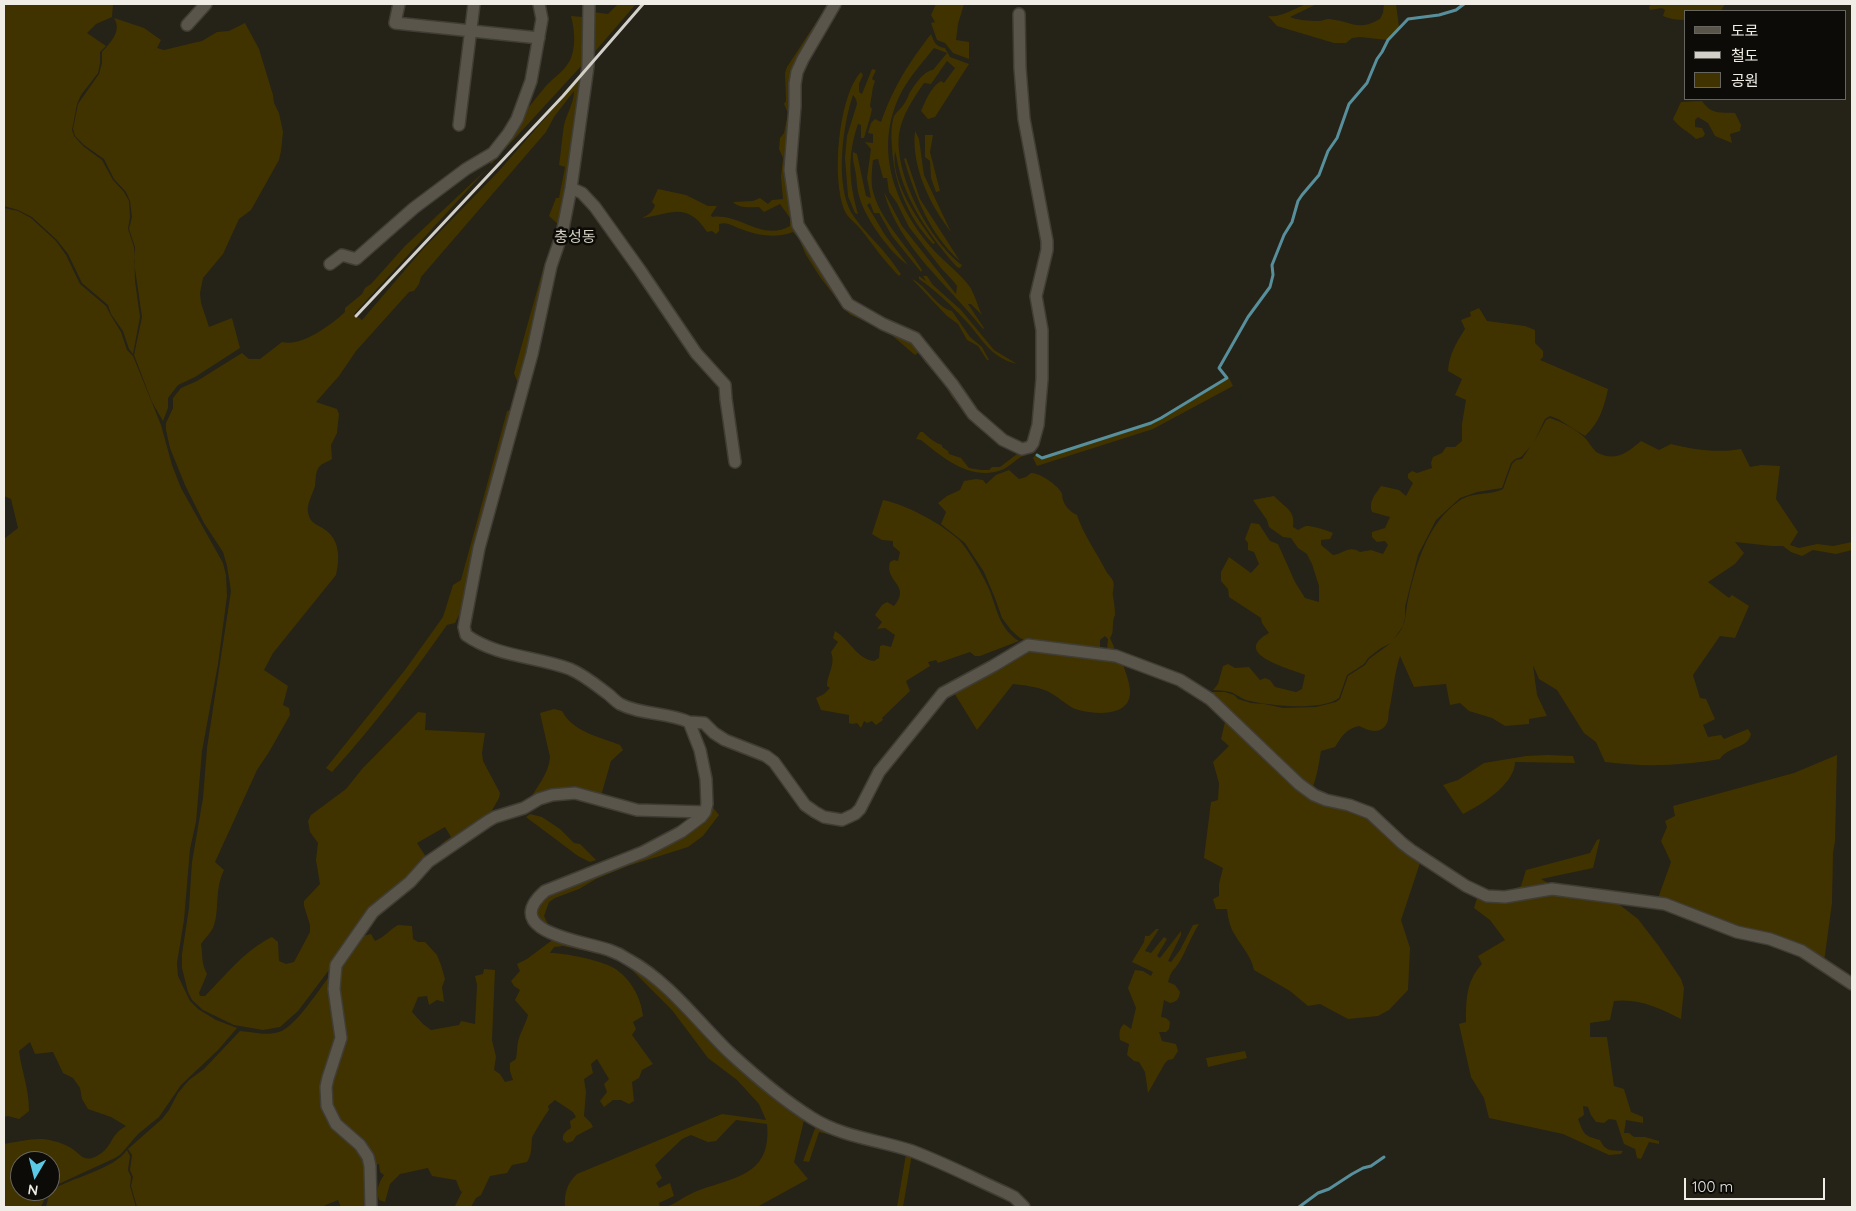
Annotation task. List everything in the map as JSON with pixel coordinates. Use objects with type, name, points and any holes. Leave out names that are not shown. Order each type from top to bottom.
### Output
[{"type":"street","points":[[187,25],[206,4]]},
{"type":"street","points":[[399,4],[395,23],[539,38]]},
{"type":"street","points":[[459,125],[474,4]]},
{"type":"street","points":[[330,264],[342,255],[356,259],[414,208],[466,169],[493,153],[517,120],[531,81],[542,19],[539,4]]},
{"type":"street","points":[[589,4],[588,66],[571,188],[562,234],[551,266],[532,354],[479,548],[464,627],[466,635],[498,651],[570,669],[587,678],[618,703],[636,709],[671,715],[689,722],[704,723],[725,740],[766,756],[774,762],[805,805],[824,818],[842,820],[855,814],[860,809],[883,766],[943,693],[1028,645],[1116,656],[1180,680],[1198,691],[1210,699],[1282,769],[1307,789],[1326,800],[1349,805],[1370,813],[1406,847],[1466,886],[1487,896],[1505,897],[1552,889],[1665,904],[1730,930],[1770,939],[1802,951],[1852,984]]},
{"type":"street","points":[[835,4],[797,72],[790,170],[798,225],[848,304],[883,324],[915,338],[953,385],[973,414],[1003,440],[1022,449],[1030,447],[1033,443],[1041,402],[1042,330],[1036,296],[1047,250],[1047,241],[1024,119],[1020,68],[1019,14]]},
{"type":"street","points":[[571,188],[582,193],[595,207],[696,353],[725,385],[735,462]]},
{"type":"street","points":[[689,722],[700,750],[706,779],[707,804],[705,812],[692,825],[643,852],[545,891],[531,908],[533,921],[542,929],[555,936],[610,950],[647,971],[686,1006],[729,1052],[777,1093],[812,1118],[833,1130],[913,1152],[1006,1193],[1014,1197],[1024,1207]]},
{"type":"street","points":[[371,1207],[368,1157],[360,1144],[336,1124],[327,1106],[326,1095],[328,1078],[341,1038],[334,989],[336,965],[373,912],[410,882],[428,862],[466,838],[488,821],[524,808],[539,799],[552,795],[575,793],[637,810],[705,812]]},
{"type":"green space","points":[[4,4],[113,4],[112,17],[96,24],[87,33],[106,46],[100,52],[98,73],[81,95],[77,104],[72,130],[74,136],[83,146],[102,160],[113,180],[129,201],[130,217],[128,229],[134,247],[135,281],[140,317],[133,354],[129,349],[123,331],[111,314],[108,305],[82,283],[68,254],[57,240],[32,217],[4,206]]},
{"type":"green space","points":[[618,4],[636,4],[592,55],[593,12],[608,14]]},
{"type":"green space","points":[[828,4],[833,4],[801,59],[791,205],[842,301],[913,340],[955,393],[1027,455],[1004,469],[992,473],[970,471],[949,461],[921,440],[916,439],[920,432],[923,432],[932,440],[942,445],[949,454],[961,458],[969,468],[981,470],[1000,467],[1017,454],[999,444],[976,426],[952,397],[943,382],[924,361],[919,352],[915,355],[888,332],[851,315],[845,310],[820,277],[806,255],[799,239],[793,232],[765,235],[751,233],[724,223],[719,224],[719,231],[716,234],[712,231],[707,232],[692,216],[677,212],[642,218],[653,210],[655,205],[652,202],[658,189],[686,195],[708,206],[717,206],[711,215],[712,217],[732,219],[770,231],[790,226],[790,218],[780,204],[764,212],[759,207],[742,207],[733,202],[753,201],[760,198],[768,204],[772,200],[783,199],[781,177],[783,158],[779,149],[780,138],[784,133],[788,113],[784,104],[786,101],[785,73]]},
{"type":"green space","points":[[936,4],[964,4],[958,24],[956,40],[969,42],[969,59],[953,53],[945,43],[937,40],[931,23],[935,22],[931,15]]},
{"type":"green space","points":[[1307,4],[1317,4],[1290,17],[1312,21],[1329,19],[1354,25],[1365,25],[1380,19],[1384,4],[1396,4],[1399,27],[1387,40],[1360,37],[1352,38],[1346,43],[1334,43],[1277,26],[1268,16],[1283,14]]},
{"type":"green space","points":[[1651,4],[1725,4],[1722,10],[1684,10],[1684,20],[1663,16],[1665,10],[1662,8],[1650,10]]},
{"type":"green space","points":[[571,16],[583,17],[583,64],[491,165],[489,157],[545,87],[568,64],[574,45],[574,30]]},
{"type":"green space","points":[[114,18],[144,28],[161,40],[157,48],[164,50],[202,41],[217,32],[229,31],[245,23],[259,49],[283,132],[279,160],[251,210],[239,219],[223,254],[203,278],[200,293],[201,303],[209,327],[232,318],[240,348],[195,377],[178,385],[168,398],[168,408],[163,421],[152,402],[134,355],[142,317],[134,262],[135,247],[129,229],[132,217],[130,201],[126,192],[114,179],[104,159],[84,145],[75,136],[73,129],[78,104],[99,74],[102,52],[116,32],[117,27]]},
{"type":"green space","points":[[931,34],[936,44],[939,47],[945,48],[950,57],[969,64],[935,117],[928,119],[921,111],[929,94],[941,81],[944,83],[955,68],[947,61],[931,84],[924,83],[905,114],[899,134],[899,150],[908,187],[917,206],[938,240],[962,265],[960,268],[939,246],[916,211],[904,186],[895,151],[897,175],[901,187],[914,212],[935,243],[933,244],[916,223],[899,187],[893,161],[892,127],[894,116],[903,106],[919,79],[933,70],[947,53],[934,48],[902,91],[893,112],[889,132],[888,153],[891,173],[897,192],[917,229],[930,246],[970,287],[982,315],[971,304],[968,304],[983,329],[926,265],[901,230],[891,212],[884,192],[902,226],[956,294],[957,286],[909,227],[889,192],[887,178],[883,178],[878,159],[873,160],[872,170],[872,187],[875,198],[886,220],[916,260],[922,270],[921,272],[892,236],[879,213],[874,213],[870,203],[867,205],[885,235],[908,265],[901,260],[879,235],[863,207],[858,190],[853,152],[857,154],[866,196],[871,198],[867,178],[871,149],[865,142],[873,143],[873,134],[868,133],[871,123],[875,119],[881,122],[902,76]]},
{"type":"green space","points":[[872,69],[876,70],[872,79],[875,81],[870,106],[872,109],[871,114],[864,138],[861,138],[861,125],[858,124],[852,147],[850,169],[858,214],[855,213],[848,196],[845,158],[847,136],[857,104],[853,95],[846,121],[842,151],[843,182],[845,196],[852,214],[901,274],[899,276],[847,215],[842,202],[839,184],[839,142],[847,100],[853,84],[861,72],[863,75],[859,84],[859,92],[862,94]]},
{"type":"green space","points":[[583,75],[560,226],[549,216],[556,198],[559,198],[565,167],[559,165],[563,130],[574,91],[554,117],[546,132],[421,277],[414,291],[409,292],[356,351],[339,376],[316,402],[337,409],[339,414],[337,433],[331,445],[332,459],[319,467],[308,505],[311,520],[329,533],[336,543],[338,556],[336,575],[273,653],[264,670],[288,686],[283,705],[289,708],[290,715],[257,770],[215,862],[224,870],[219,886],[213,928],[201,944],[203,963],[207,974],[199,993],[200,996],[205,996],[244,956],[272,937],[278,942],[279,961],[286,964],[294,962],[310,932],[304,901],[320,884],[316,860],[318,843],[310,832],[308,821],[311,815],[346,789],[362,769],[418,712],[426,713],[425,730],[485,733],[482,753],[483,761],[500,793],[499,798],[487,819],[445,849],[441,844],[451,837],[445,827],[417,843],[428,860],[423,863],[332,966],[298,1011],[280,1027],[263,1030],[234,1025],[203,1010],[192,1000],[182,968],[192,862],[203,798],[207,748],[231,591],[223,552],[204,523],[185,485],[170,448],[166,423],[173,408],[173,398],[181,388],[197,381],[242,353],[249,359],[260,359],[282,342],[290,343],[307,338],[332,323],[345,312],[345,308],[362,294],[365,288],[371,284],[405,246],[487,169],[354,314],[362,320],[423,249],[498,172]]},
{"type":"green space","points":[[1702,101],[1713,111],[1735,113],[1741,125],[1740,131],[1730,134],[1732,143],[1715,136],[1708,123],[1698,117],[1695,120],[1695,127],[1702,128],[1705,134],[1703,137],[1696,139],[1673,119],[1681,102]]},
{"type":"green space","points":[[915,131],[919,139],[924,175],[951,232],[929,197],[919,171],[916,158]]},
{"type":"green space","points":[[925,135],[933,135],[930,152],[940,191],[936,192],[931,178],[930,161],[925,157]]},
{"type":"green space","points":[[906,158],[920,199],[960,261],[940,239],[925,214],[908,173],[904,159]]},
{"type":"green space","points":[[4,208],[18,211],[31,218],[56,241],[66,255],[80,284],[106,306],[121,332],[127,350],[133,356],[161,425],[172,465],[181,488],[223,563],[226,575],[227,596],[218,664],[202,751],[196,822],[190,849],[184,920],[177,963],[178,976],[190,1001],[198,1009],[216,1020],[237,1028],[218,1050],[181,1085],[159,1117],[138,1134],[121,1154],[115,1158],[60,1183],[60,1151],[10,1151],[10,1201],[44,1201],[41,1207],[4,1207],[4,1144],[35,1139],[47,1140],[65,1145],[88,1159],[97,1156],[105,1150],[118,1132],[126,1126],[111,1117],[88,1109],[82,1099],[80,1088],[73,1078],[63,1073],[53,1052],[35,1054],[30,1042],[19,1051],[28,1095],[29,1111],[19,1119],[8,1116],[4,1117],[4,539],[18,528],[11,499],[4,496]]},
{"type":"green space","points":[[545,262],[548,262],[521,382],[517,381],[514,373]]},
{"type":"green space","points":[[919,276],[926,281],[923,276],[927,276],[933,285],[961,310],[994,350],[1017,364],[1007,361],[993,352],[960,314],[919,279]]},
{"type":"green space","points":[[912,279],[922,286],[941,306],[952,311],[970,337],[982,347],[989,360],[987,360],[978,346],[967,340],[958,324],[947,316]]},
{"type":"green space","points":[[1479,308],[1487,321],[1525,326],[1535,330],[1535,343],[1543,351],[1543,357],[1540,360],[1608,389],[1600,415],[1594,426],[1585,436],[1550,416],[1545,419],[1534,442],[1546,420],[1550,418],[1577,432],[1585,438],[1596,452],[1604,456],[1621,455],[1641,441],[1659,450],[1671,444],[1706,450],[1741,449],[1750,467],[1761,465],[1780,466],[1776,499],[1798,532],[1790,545],[1799,548],[1817,544],[1833,546],[1852,542],[1852,550],[1836,554],[1813,550],[1802,556],[1791,552],[1783,546],[1735,542],[1744,553],[1735,564],[1708,582],[1729,598],[1732,595],[1749,606],[1735,638],[1720,636],[1693,675],[1700,698],[1706,699],[1715,719],[1703,725],[1708,737],[1721,735],[1724,739],[1748,729],[1751,734],[1746,742],[1720,759],[1662,765],[1605,762],[1596,742],[1584,733],[1557,690],[1539,679],[1533,665],[1537,695],[1547,716],[1529,719],[1529,724],[1505,726],[1492,718],[1469,711],[1460,703],[1450,705],[1446,684],[1414,687],[1400,656],[1387,723],[1378,731],[1359,726],[1355,727],[1340,739],[1335,747],[1321,751],[1317,775],[1312,789],[1205,692],[1225,692],[1251,703],[1283,708],[1316,707],[1336,702],[1340,699],[1348,676],[1365,665],[1369,659],[1391,643],[1381,648],[1368,658],[1364,664],[1347,675],[1339,698],[1321,705],[1270,704],[1243,699],[1228,691],[1213,690],[1218,684],[1223,666],[1228,664],[1235,668],[1249,667],[1260,680],[1265,678],[1270,680],[1275,687],[1296,692],[1302,689],[1305,675],[1276,664],[1259,654],[1256,647],[1259,641],[1269,633],[1261,618],[1229,597],[1228,589],[1221,581],[1221,572],[1229,557],[1251,573],[1259,564],[1254,552],[1248,550],[1248,543],[1245,539],[1251,523],[1259,524],[1270,541],[1278,544],[1295,582],[1305,598],[1319,602],[1319,586],[1307,554],[1298,548],[1291,538],[1283,537],[1269,527],[1267,520],[1253,500],[1274,496],[1291,513],[1293,527],[1298,530],[1305,526],[1311,526],[1333,533],[1330,539],[1321,540],[1321,545],[1333,555],[1352,549],[1360,552],[1371,550],[1383,554],[1388,545],[1385,541],[1377,542],[1372,537],[1372,532],[1385,528],[1390,517],[1372,512],[1371,508],[1373,498],[1381,486],[1399,490],[1406,496],[1413,483],[1408,478],[1408,474],[1412,471],[1417,473],[1432,468],[1433,457],[1442,453],[1446,447],[1455,447],[1462,441],[1462,424],[1466,400],[1455,395],[1462,379],[1448,371],[1454,349],[1465,329],[1461,320],[1471,316],[1470,312]],"holes":[[[1530,447],[1522,459],[1516,460],[1512,464],[1503,489],[1464,498],[1448,510],[1439,521],[1424,546],[1419,559],[1411,586],[1405,621],[1403,626],[1405,607],[1418,555],[1436,520],[1460,498],[1477,492],[1502,488],[1511,463],[1515,459],[1521,457]]]},
{"type":"green space","points":[[1229,378],[1233,386],[1153,429],[1037,466],[1033,458],[1035,455],[1042,459],[1151,424]]},
{"type":"green space","points":[[512,410],[466,601],[455,623],[447,625],[392,700],[332,772],[326,768],[405,670],[443,617],[453,585],[461,580],[507,411]]},
{"type":"green space","points":[[1009,470],[1019,479],[1034,473],[1048,480],[1062,493],[1064,503],[1070,511],[1077,515],[1086,536],[1114,583],[1115,615],[1110,638],[1114,647],[1113,650],[1107,649],[1108,639],[1105,636],[1100,640],[1100,653],[1029,642],[1020,638],[1002,618],[984,572],[965,543],[941,524],[946,512],[938,503],[960,490],[964,481],[976,479],[983,480],[986,484],[996,475]]},
{"type":"green space","points":[[883,500],[923,515],[962,543],[983,577],[1003,624],[1012,636],[1019,641],[980,656],[975,656],[970,652],[938,663],[936,660],[928,662],[930,666],[906,681],[910,691],[882,718],[883,720],[876,725],[872,721],[867,723],[864,721],[861,728],[857,723],[849,723],[849,715],[821,710],[816,698],[830,688],[827,686],[827,682],[832,665],[831,652],[838,642],[833,638],[835,631],[868,660],[874,661],[879,658],[880,646],[891,647],[895,635],[885,628],[877,629],[882,622],[875,615],[882,605],[887,602],[894,606],[899,599],[900,593],[889,569],[890,562],[898,561],[900,552],[893,546],[893,541],[882,540],[872,534]]},
{"type":"green space","points":[[1028,648],[1122,661],[1129,685],[1129,699],[1120,709],[1112,712],[1087,712],[1073,708],[1047,691],[1013,684],[977,730],[953,691]]},
{"type":"green space","points":[[554,709],[562,711],[580,729],[620,745],[623,750],[611,761],[601,796],[580,792],[527,803],[545,775],[550,757],[540,713]]},
{"type":"green space","points":[[1226,718],[1297,786],[1362,812],[1421,860],[1401,920],[1410,948],[1408,990],[1389,1010],[1378,1016],[1348,1019],[1320,1004],[1308,1006],[1290,991],[1254,970],[1249,956],[1232,929],[1227,909],[1216,909],[1213,899],[1219,896],[1219,884],[1223,868],[1204,858],[1211,802],[1218,800],[1219,783],[1213,762],[1229,746],[1221,739]]},
{"type":"green space","points":[[1837,755],[1832,903],[1824,962],[1742,930],[1657,901],[1671,862],[1661,841],[1667,827],[1665,821],[1675,816],[1673,806],[1794,773]]},
{"type":"green space","points":[[1526,756],[1573,756],[1575,763],[1515,762],[1514,770],[1496,793],[1463,814],[1443,785],[1458,780],[1484,763]]},
{"type":"green space","points":[[711,805],[719,815],[703,836],[688,847],[628,866],[555,898],[549,902],[544,916],[549,926],[542,927],[536,911],[547,894],[651,852]]},
{"type":"green space","points":[[530,814],[542,817],[560,829],[574,843],[580,844],[596,860],[590,862],[578,856],[526,817]]},
{"type":"green space","points":[[1600,839],[1593,868],[1541,879],[1553,886],[1495,896],[1521,886],[1526,870],[1590,853],[1597,840]]},
{"type":"green space","points":[[1552,892],[1616,902],[1638,919],[1681,979],[1684,988],[1681,1019],[1640,1002],[1623,1000],[1614,1001],[1610,1020],[1590,1023],[1590,1037],[1607,1037],[1614,1086],[1624,1089],[1631,1112],[1643,1117],[1643,1123],[1626,1120],[1624,1133],[1629,1133],[1634,1137],[1645,1137],[1659,1141],[1659,1144],[1649,1142],[1641,1159],[1637,1158],[1635,1149],[1624,1144],[1616,1120],[1609,1119],[1604,1123],[1596,1122],[1588,1107],[1583,1106],[1584,1115],[1578,1119],[1583,1131],[1588,1136],[1600,1140],[1607,1148],[1623,1151],[1621,1154],[1609,1155],[1563,1134],[1489,1118],[1484,1098],[1471,1077],[1459,1024],[1466,1022],[1468,991],[1473,977],[1482,964],[1478,956],[1505,940],[1490,920],[1474,908],[1478,895]]},
{"type":"green space","points":[[1199,924],[1181,960],[1171,973],[1168,982],[1175,985],[1180,992],[1179,997],[1172,1003],[1164,1000],[1161,1017],[1166,1018],[1170,1022],[1169,1029],[1166,1032],[1159,1032],[1162,1041],[1176,1044],[1178,1051],[1173,1059],[1165,1063],[1148,1093],[1145,1072],[1139,1062],[1134,1061],[1127,1055],[1129,1044],[1120,1040],[1121,1027],[1124,1024],[1131,1029],[1136,1008],[1128,988],[1135,970],[1143,971],[1151,976],[1153,972],[1132,962],[1144,942],[1145,936],[1149,936],[1156,929],[1159,929],[1145,951],[1151,953],[1164,937],[1167,939],[1157,956],[1160,958],[1181,931],[1181,935],[1168,961],[1171,962],[1180,950],[1193,925]]},
{"type":"green space","points":[[398,925],[412,926],[413,939],[418,942],[425,942],[437,955],[441,965],[445,979],[442,987],[444,1002],[437,1000],[429,1005],[427,996],[418,997],[412,1012],[431,1030],[459,1025],[461,1021],[475,1024],[477,985],[475,976],[483,974],[484,969],[495,970],[492,1040],[496,1057],[494,1070],[500,1074],[505,1082],[513,1080],[510,1063],[516,1059],[519,1038],[528,1015],[515,1000],[520,990],[511,981],[520,971],[517,964],[527,959],[555,938],[629,962],[805,1116],[794,1162],[808,1179],[757,1207],[666,1207],[693,1193],[748,1172],[757,1164],[763,1154],[767,1141],[767,1124],[736,1120],[716,1141],[708,1142],[691,1135],[682,1139],[655,1165],[662,1178],[656,1183],[659,1188],[670,1183],[674,1196],[659,1203],[660,1207],[565,1207],[567,1189],[577,1174],[722,1114],[766,1120],[759,1104],[737,1080],[708,1058],[672,1010],[625,963],[605,955],[563,946],[554,947],[550,953],[600,962],[614,968],[625,977],[637,995],[643,1016],[633,1022],[636,1029],[632,1035],[653,1064],[642,1070],[639,1078],[632,1082],[634,1101],[629,1104],[621,1100],[613,1100],[604,1107],[600,1101],[607,1092],[604,1084],[609,1079],[597,1059],[591,1064],[593,1073],[584,1079],[586,1092],[584,1116],[593,1127],[567,1143],[563,1140],[563,1136],[571,1128],[570,1121],[576,1117],[573,1112],[555,1100],[548,1106],[549,1110],[532,1138],[531,1154],[527,1162],[512,1165],[507,1173],[490,1176],[481,1195],[476,1198],[471,1207],[455,1206],[462,1192],[456,1180],[432,1176],[428,1168],[400,1174],[390,1184],[385,1202],[379,1200],[378,1187],[384,1175],[380,1172],[379,1164],[372,1166],[337,1123],[328,1095],[340,1019],[338,966],[359,937],[371,934],[375,941],[382,938]]},
{"type":"green space","points":[[334,970],[339,1028],[325,1107],[364,1151],[369,1207],[341,1207],[338,1200],[321,1207],[137,1207],[131,1186],[133,1177],[130,1170],[132,1155],[128,1149],[162,1119],[178,1093],[189,1080],[204,1069],[240,1031],[270,1034],[286,1029],[301,1014]]},
{"type":"green space","points":[[1245,1051],[1247,1058],[1208,1067],[1206,1058]]},
{"type":"green space","points":[[817,1123],[912,1154],[903,1207],[897,1207],[906,1154],[819,1132],[809,1162],[803,1161]]},
{"type":"green space","points":[[127,1150],[130,1156],[128,1170],[131,1177],[130,1186],[136,1207],[46,1207],[48,1201],[60,1201],[60,1186],[102,1168],[121,1157]]},
{"type":"waterway","points":[[1037,455],[1042,458],[1151,423],[1227,378],[1219,368],[1248,317],[1270,287],[1273,275],[1272,265],[1284,235],[1292,222],[1298,201],[1319,175],[1328,151],[1337,138],[1349,104],[1367,83],[1377,59],[1388,40],[1408,19],[1439,15],[1456,10],[1464,4]]},
{"type":"waterway","points":[[1299,1207],[1318,1193],[1329,1189],[1384,1157]]},
{"type":"railway","points":[[356,316],[563,96],[643,4]]},
{"type":"district","name":"충성동","points":[[575,237]]}]
